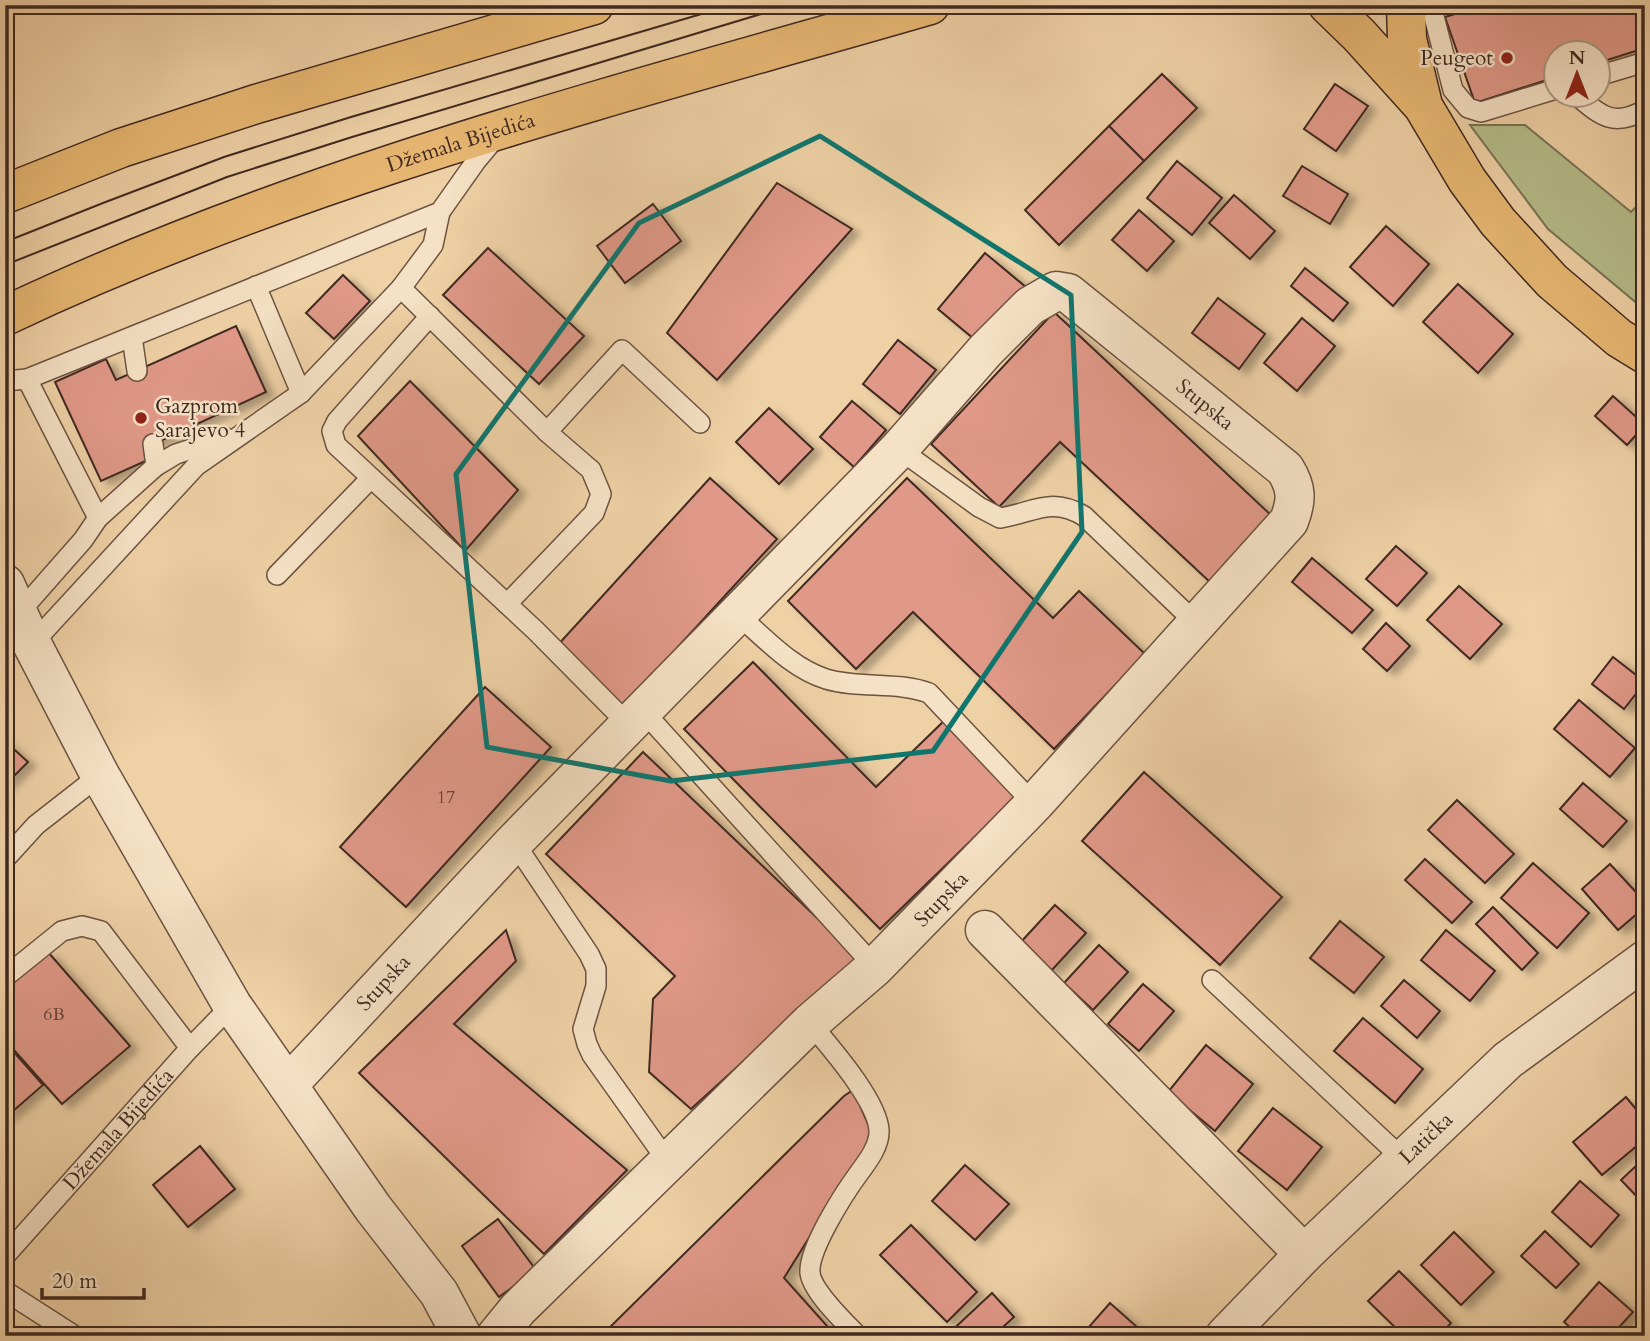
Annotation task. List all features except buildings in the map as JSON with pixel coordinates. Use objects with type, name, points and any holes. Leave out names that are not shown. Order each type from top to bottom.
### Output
[{"type":"main road","points":[[5,194],[121,148],[256,104],[594,5]]},
{"type":"main road","name":"Džemala Bijedića","points":[[5,316],[122,263],[330,184],[503,129],[930,5]]},
{"type":"main road","points":[[1328,5],[1423,106],[1467,180],[1498,222],[1552,281],[1619,338],[1645,354]]},
{"type":"main road","points":[[1406,5],[1407,39],[1423,106]]},
{"type":"street","name":"Stupska","points":[[288,1085],[514,842],[899,449],[985,351],[1030,306],[1056,292],[1068,293],[1285,470],[1294,484],[1296,502],[1289,521],[1034,804],[875,967],[810,1023],[519,1309],[496,1336]]},
{"type":"street","points":[[15,614],[100,775],[232,1004],[373,1208],[439,1293],[462,1336]]},
{"type":"street","points":[[985,930],[1304,1254]]},
{"type":"street","name":"Latička","points":[[1225,1336],[1304,1254],[1508,1060],[1645,960]]},
{"type":"lane","points":[[1431,5],[1453,90],[1468,108],[1481,112],[1542,93]]},
{"type":"lane","points":[[1612,72],[1645,62]]},
{"type":"lane","points":[[1592,108],[1602,116],[1618,120],[1645,110]]},
{"type":"lane","points":[[15,614],[196,466],[301,393],[401,288],[433,245],[440,212],[476,161],[503,129]]},
{"type":"lane","points":[[5,382],[27,379],[440,212]]},
{"type":"lane","points":[[256,286],[301,393]]},
{"type":"lane","points":[[401,288],[547,432],[591,470],[601,494],[594,513],[507,604]]},
{"type":"lane","points":[[430,316],[337,421],[332,431],[336,445],[507,604],[636,718],[875,967]]},
{"type":"lane","points":[[132,337],[137,372]]},
{"type":"lane","points":[[547,432],[622,349],[700,423]]},
{"type":"lane","points":[[27,379],[98,519]]},
{"type":"lane","points":[[15,614],[83,540],[98,519],[156,466],[176,454],[245,432]]},
{"type":"lane","points":[[153,444],[156,466]]},
{"type":"lane","points":[[899,449],[1000,519],[1053,505],[1070,507],[1084,516],[1196,623]]},
{"type":"lane","points":[[277,575],[371,478]]},
{"type":"lane","points":[[738,615],[796,666],[827,679],[917,689],[929,693],[1034,804]]},
{"type":"lane","points":[[5,859],[36,825],[100,775]]},
{"type":"lane","points":[[514,842],[596,968],[596,986],[583,1029],[592,1055],[668,1162]]},
{"type":"lane","points":[[5,977],[62,931],[82,926],[101,931],[190,1048]]},
{"type":"lane","points":[[1212,980],[1403,1159]]},
{"type":"lane","name":"Džemala Bijedića","points":[[5,1256],[232,1004]]},
{"type":"lane","points":[[810,1023],[838,1056],[869,1102],[878,1126],[878,1140],[867,1162],[831,1216],[812,1256],[810,1272],[814,1284],[858,1336]]},
{"type":"lane","points":[[5,1291],[75,1336]]},
{"type":"highlighted area","points":[[820,136],[1071,295],[1082,532],[933,751],[671,781],[487,747],[456,474],[639,223]]},
{"type":"green space","points":[[1470,125],[1525,125],[1631,212],[1645,198],[1645,310],[1548,229]]},
{"type":"tram line","points":[[5,242],[224,157],[732,5]]},
{"type":"tram line","points":[[5,265],[227,177],[791,5]]},
{"type":"place","name":"Peugeot","points":[[1507,58]]},
{"type":"place","name":"Gazprom Sarajevo 4","points":[[141,418]]}]
